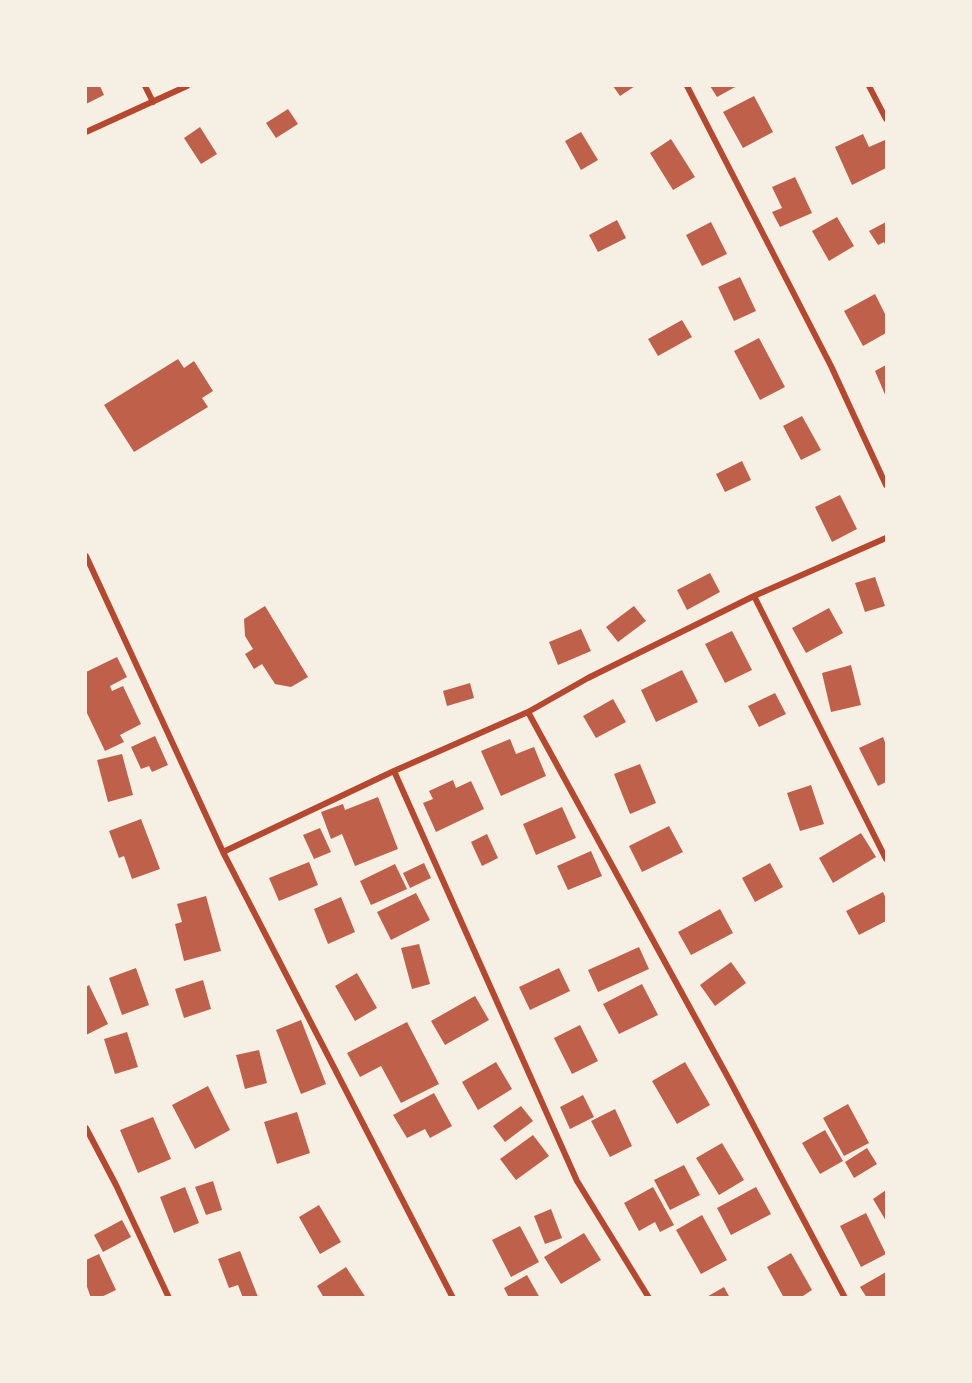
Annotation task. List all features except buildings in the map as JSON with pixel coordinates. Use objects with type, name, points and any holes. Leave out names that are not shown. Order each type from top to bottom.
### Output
[{"type":"street","points":[[145,86],[153,102]]},
{"type":"street","points":[[86,132],[187,86]]},
{"type":"street","points":[[687,86],[831,366],[886,485]]},
{"type":"street","points":[[869,86],[886,119]]},
{"type":"street","points":[[223,852],[394,771],[528,712],[588,678],[753,596],[886,538]]},
{"type":"street","points":[[86,556],[223,852],[453,1298]]},
{"type":"street","points":[[753,596],[886,859]]},
{"type":"street","points":[[528,712],[725,1070],[845,1298]]},
{"type":"street","points":[[394,771],[577,1181],[649,1298]]},
{"type":"street","points":[[86,1128],[116,1185],[169,1298]]}]
